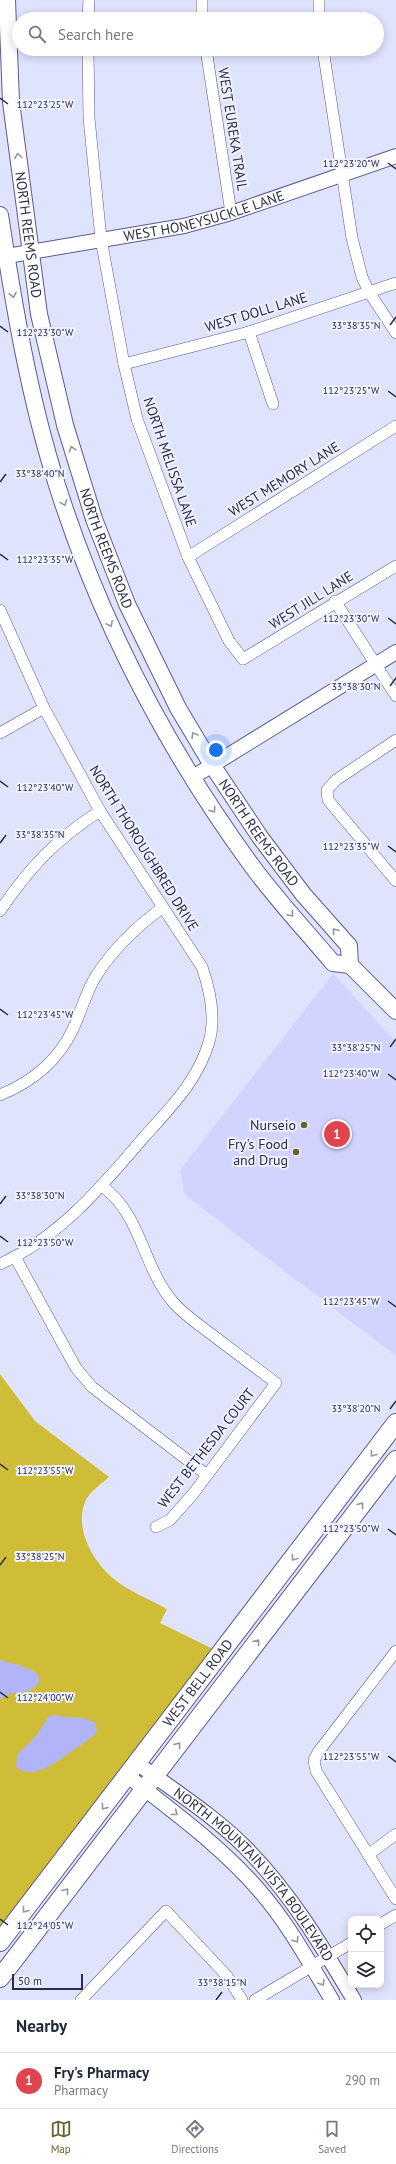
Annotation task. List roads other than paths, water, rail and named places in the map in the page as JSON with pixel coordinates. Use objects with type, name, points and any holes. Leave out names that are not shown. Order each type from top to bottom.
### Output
[{"type":"main road","name":"NORTH REEMS ROAD","points":[[7,0],[12,102],[39,314],[65,425],[94,519],[127,604],[178,708],[235,801],[284,870],[349,946],[350,965]]},
{"type":"main road","name":"NORTH REEMS ROAD","points":[[0,215],[29,383],[57,485],[101,606],[141,687],[192,777],[254,869],[333,962],[350,965],[396,1010]]},
{"type":"main road","name":"WEST BELL ROAD","points":[[0,1942],[396,1423]]},
{"type":"main road","name":"WEST BELL ROAD","points":[[0,1978],[396,1460]]},
{"type":"street","points":[[88,12],[89,0]]},
{"type":"street","points":[[202,0],[202,12]]},
{"type":"street","points":[[319,0],[319,12]]},
{"type":"street","name":"NORTH MELISSA LANE","points":[[88,56],[89,118],[101,240],[124,364],[137,419],[188,557],[229,641],[243,659]]},
{"type":"street","name":"WEST EUREKA TRAIL","points":[[207,56],[231,213]]},
{"type":"street","points":[[324,56],[352,238],[362,277],[369,292],[396,333]]},
{"type":"street","name":"WEST HONEYSUCKLE LANE","points":[[7,256],[184,226],[231,213],[396,156]]},
{"type":"street","name":"WEST DOLL LANE","points":[[124,364],[249,332],[396,283]]},
{"type":"street","points":[[249,332],[273,404]]},
{"type":"street","name":"WEST MEMORY LANE","points":[[188,557],[396,426]]},
{"type":"street","name":"WEST JILL LANE","points":[[243,659],[335,601],[396,566]]},
{"type":"street","points":[[335,601],[396,696]]},
{"type":"street","name":"NORTH THOROUGHBRED DRIVE","points":[[0,610],[44,708],[100,810],[162,908],[202,967],[209,988],[211,1009],[210,1040],[199,1070],[185,1090],[102,1186],[78,1210],[42,1239],[15,1257],[0,1264]]},
{"type":"street","points":[[192,777],[396,652]]},
{"type":"street","points":[[0,733],[44,708]]},
{"type":"street","points":[[396,740],[336,780],[327,790],[328,800],[396,881]]},
{"type":"street","points":[[0,911],[38,861],[70,830],[100,810]]},
{"type":"street","points":[[0,1096],[44,1070],[63,1048],[73,1029],[95,976],[136,927],[162,908]]},
{"type":"street","name":"WEST BETHESDA COURT","points":[[102,1186],[115,1196],[127,1211],[162,1286],[173,1302],[194,1321],[276,1383],[207,1475],[170,1520],[156,1527]]},
{"type":"street","points":[[15,1257],[76,1368],[92,1387],[207,1475]]},
{"type":"street","points":[[396,1651],[319,1751],[314,1760],[316,1770],[396,1899]]},
{"type":"street","name":"NORTH MOUNTAIN VISTA BOULEVARD","points":[[132,1769],[149,1782],[223,1827],[245,1847],[277,1882],[299,1910],[354,2000]]},
{"type":"street","name":"NORTH MOUNTAIN VISTA BOULEVARD","points":[[149,1782],[248,1878],[279,1914],[332,2000]]},
{"type":"street","points":[[368,1855],[396,1834]]},
{"type":"street","points":[[81,2000],[166,1911],[227,1976],[242,2000]]},
{"type":"street","points":[[384,1922],[396,1915]]},
{"type":"street","points":[[255,2000],[348,1944]]},
{"type":"place","name":"Nurseio","points":[[304,1125]]},
{"type":"place","name":"Fry's Pharmacy","points":[[337,1134]]},
{"type":"place","name":"Fry's Food and Drug","points":[[296,1152]]}]
